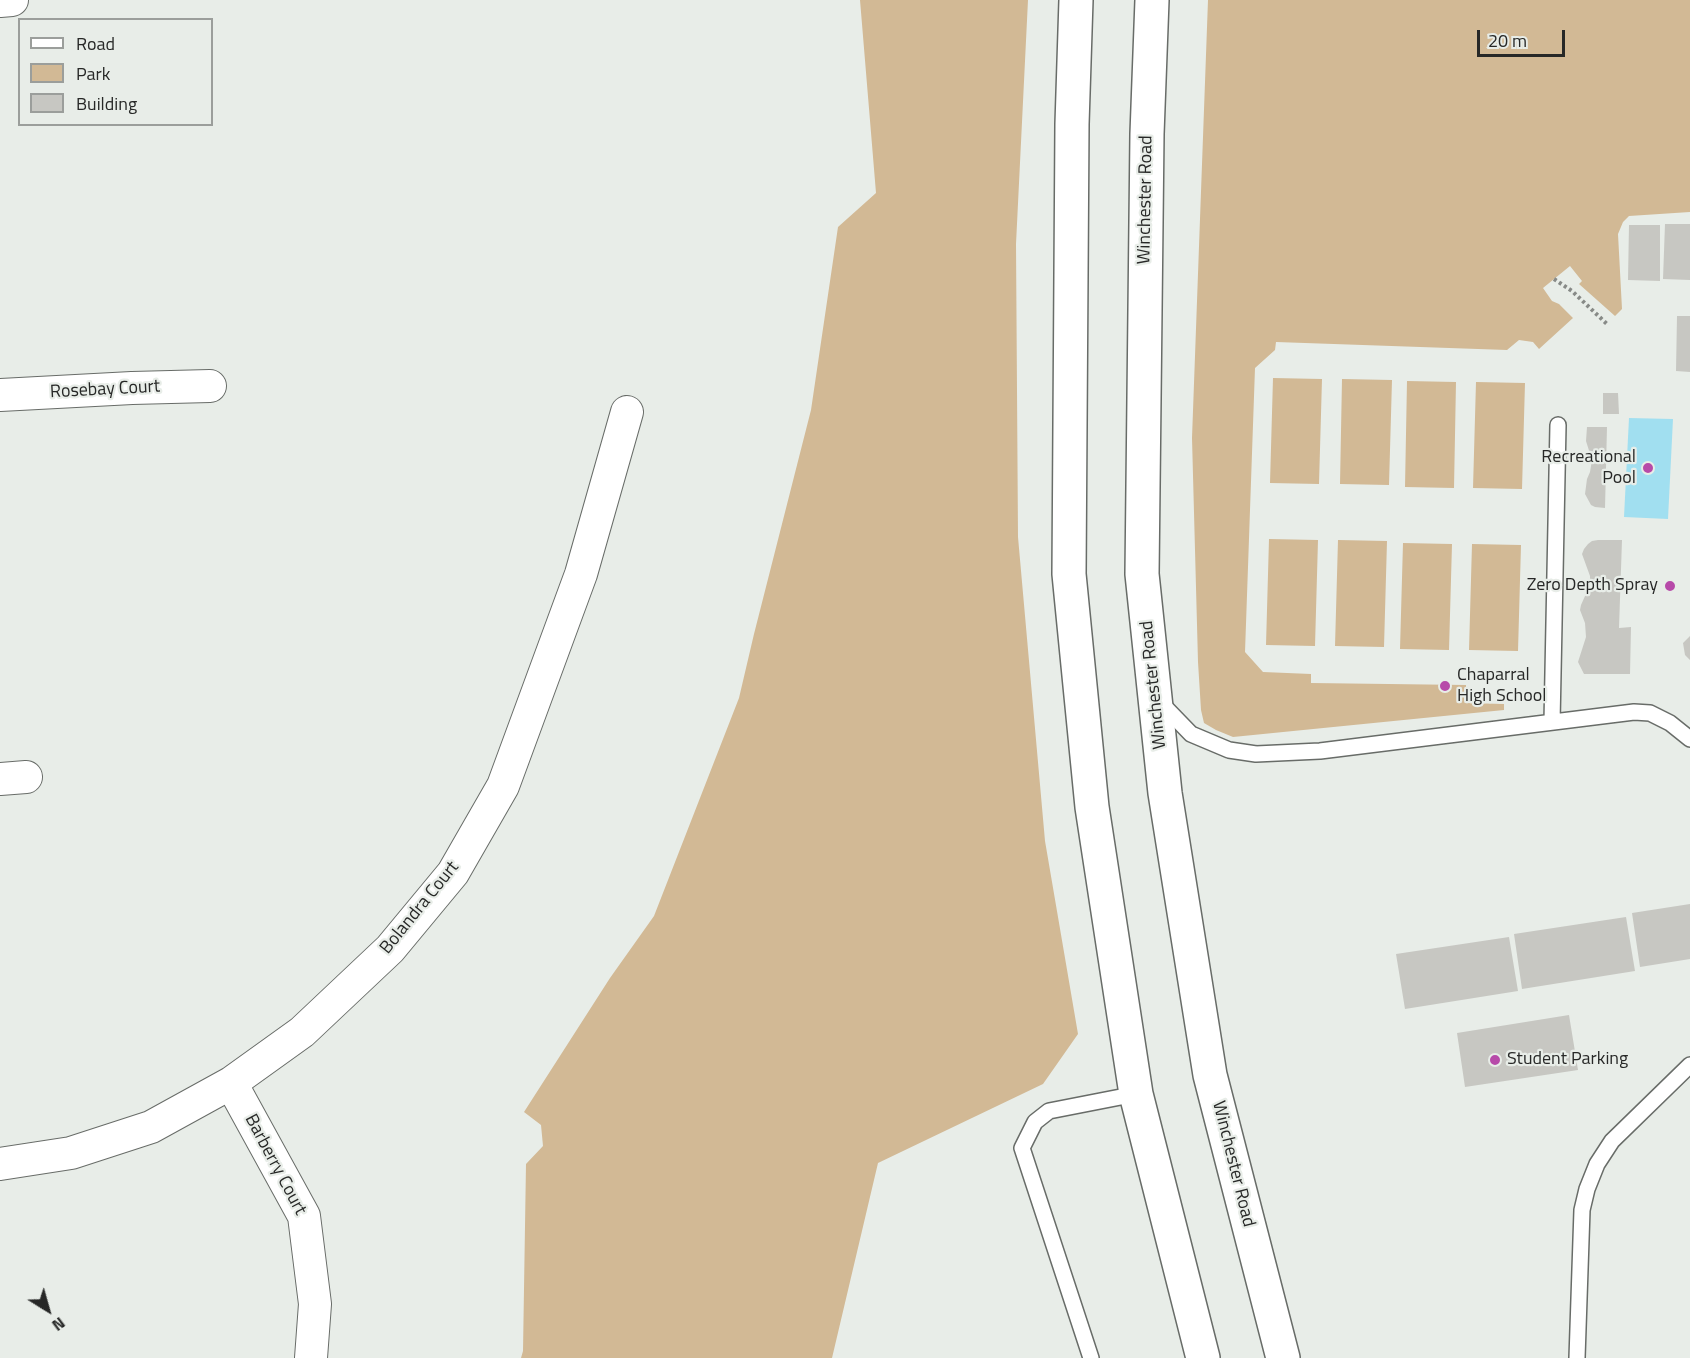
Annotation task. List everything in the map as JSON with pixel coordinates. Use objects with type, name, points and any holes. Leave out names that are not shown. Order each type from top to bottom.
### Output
[{"type":"main road","points":[[1076,0],[1072,124],[1069,574],[1092,807],[1136,1094],[1203,1358]]},
{"type":"main road","name":"Winchester Road","points":[[1152,0],[1147,134],[1142,574],[1165,793],[1210,1075],[1283,1358]]},
{"type":"street","points":[[0,1],[12,0]]},
{"type":"street","name":"Rosebay Court","points":[[0,395],[210,386]]},
{"type":"street","name":"Bolandra Court","points":[[0,1164],[71,1153],[152,1127],[231,1083],[302,1032],[390,950],[453,873],[503,786],[581,574],[627,412]]},
{"type":"street","name":"Barberry Court","points":[[231,1083],[304,1216],[315,1304],[311,1358]]},
{"type":"lane","points":[[1552,722],[1558,425]]},
{"type":"lane","points":[[1155,697],[1191,734],[1229,750],[1256,754],[1320,751],[1634,712],[1650,713],[1670,723],[1690,739]]},
{"type":"lane","points":[[1577,1358],[1582,1210],[1593,1172],[1612,1141],[1690,1065]]},
{"type":"lane","points":[[1092,1358],[1022,1148],[1035,1122],[1049,1111],[1136,1094]]},
{"type":"path","points":[[1554,279],[1572,291],[1607,324]]},
{"type":"green space","points":[[860,0],[1028,0],[1016,244],[1018,537],[1045,841],[1078,1034],[1043,1084],[878,1163],[832,1358],[521,1358],[523,1351],[526,1164],[543,1146],[541,1125],[524,1112],[610,978],[654,916],[739,698],[811,410],[838,227],[876,193]]},
{"type":"green space","points":[[1208,0],[1690,0],[1690,212],[1629,216],[1623,222],[1618,234],[1622,309],[1615,316],[1579,284],[1582,281],[1570,266],[1543,288],[1552,301],[1559,304],[1573,318],[1539,349],[1533,342],[1519,340],[1507,350],[1276,342],[1275,350],[1255,368],[1245,652],[1263,672],[1311,674],[1311,683],[1466,685],[1466,703],[1504,704],[1504,710],[1233,737],[1204,723],[1198,662],[1192,438]]},
{"type":"green space","points":[[1273,378],[1322,379],[1319,484],[1270,483]]},
{"type":"green space","points":[[1342,379],[1392,380],[1389,485],[1340,484]]},
{"type":"green space","points":[[1407,381],[1456,382],[1454,488],[1405,487]]},
{"type":"green space","points":[[1476,382],[1525,383],[1522,489],[1473,488]]},
{"type":"green space","points":[[1269,539],[1318,540],[1315,646],[1266,645]]},
{"type":"green space","points":[[1338,540],[1387,541],[1384,647],[1335,646]]},
{"type":"green space","points":[[1403,543],[1452,544],[1449,650],[1400,649]]},
{"type":"green space","points":[[1472,544],[1521,545],[1518,651],[1469,650]]},
{"type":"water","name":"Recreational Pool","points":[[1629,418],[1673,419],[1668,519],[1624,517]]},
{"type":"building","points":[[1665,224],[1690,224],[1690,280],[1663,279]]},
{"type":"building","points":[[1629,225],[1660,225],[1660,281],[1628,280]]},
{"type":"building","points":[[1677,316],[1690,316],[1690,372],[1676,371]]},
{"type":"building","points":[[1603,393],[1618,393],[1619,414],[1603,414]]},
{"type":"building","points":[[1587,427],[1607,427],[1605,508],[1591,505],[1585,494],[1592,460],[1586,441]]},
{"type":"building","points":[[1598,540],[1622,540],[1619,628],[1631,627],[1630,674],[1584,674],[1578,662],[1586,637],[1585,623],[1580,610],[1590,585],[1590,576],[1582,554],[1588,544]]},
{"type":"building","points":[[1690,636],[1690,660],[1685,655],[1683,643]]},
{"type":"building","points":[[1690,904],[1690,959],[1640,967],[1632,913]]},
{"type":"building","points":[[1626,917],[1635,971],[1522,989],[1514,934]]},
{"type":"building","points":[[1509,937],[1518,991],[1405,1009],[1396,954]]},
{"type":"building","points":[[1569,1015],[1578,1070],[1465,1087],[1457,1033]]},
{"type":"place","name":"Recreational Pool","points":[[1648,468]]},
{"type":"place","name":"Zero Depth Spray","points":[[1670,586]]},
{"type":"place","name":"Chaparral High School","points":[[1445,686]]},
{"type":"place","name":"Student Parking","points":[[1495,1060]]}]
